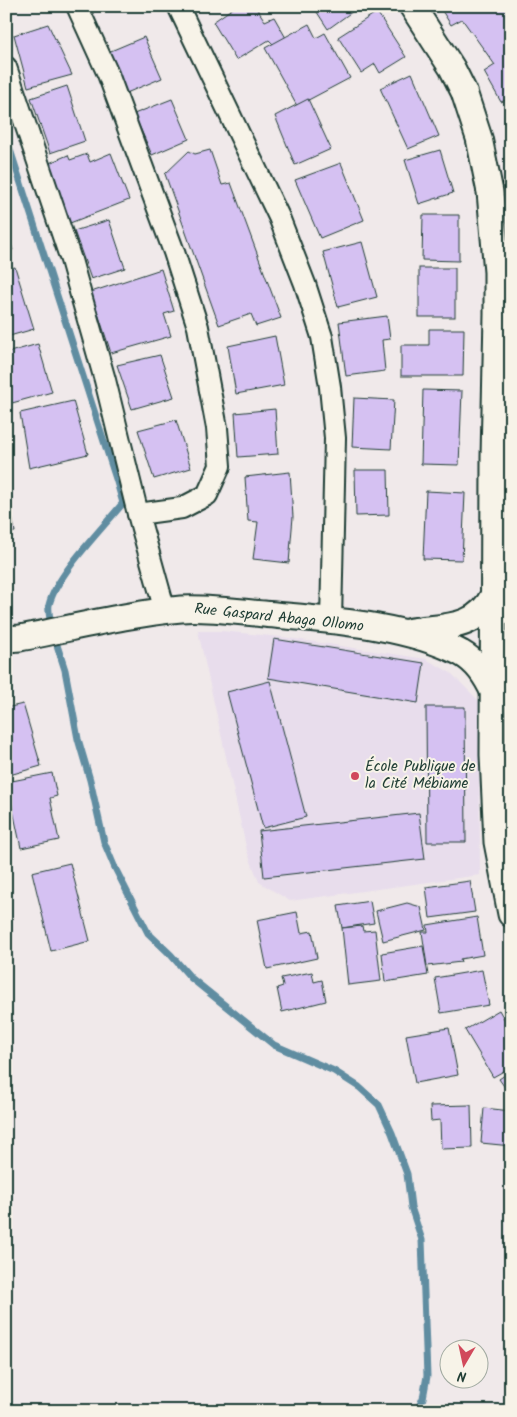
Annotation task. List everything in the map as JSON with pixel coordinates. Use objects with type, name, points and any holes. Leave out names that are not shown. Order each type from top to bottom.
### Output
[{"type":"street","points":[[77,6],[108,74],[174,252],[198,327],[217,428],[220,466],[207,495],[182,508],[138,514]]},
{"type":"street","points":[[178,6],[279,217],[305,284],[322,337],[330,387],[334,438],[331,621]]},
{"type":"street","points":[[412,6],[452,68],[464,92],[479,138],[490,192],[497,280],[494,466],[499,607],[494,693],[494,807],[497,842],[511,914]]},
{"type":"street","points":[[6,67],[73,269],[105,380],[138,514],[165,611]]},
{"type":"street","points":[[404,632],[459,625],[474,619],[490,603],[499,607]]},
{"type":"street","name":"Rue Gaspard Abaga Ollomo","points":[[6,639],[183,608],[331,621],[404,632]]},
{"type":"street","points":[[404,632],[461,653],[482,671],[494,693]]},
{"type":"shaded area","name":"École Publique de la Cité Mébiame","points":[[198,631],[221,631],[282,637],[426,659],[451,673],[479,701],[480,875],[290,901],[259,882],[247,851]]},
{"type":"building","points":[[236,6],[255,6],[265,21],[274,17],[286,38],[274,45],[269,40],[236,60],[213,22]]},
{"type":"building","points":[[313,6],[360,6],[328,29]]},
{"type":"building","points":[[439,6],[511,6],[511,98],[501,102],[484,72],[495,65],[462,19],[451,25]]},
{"type":"building","points":[[377,12],[406,57],[380,73],[375,64],[361,73],[338,37]]},
{"type":"building","points":[[48,24],[72,75],[28,87],[14,35]]},
{"type":"building","points":[[309,24],[316,38],[325,33],[350,78],[297,106],[265,48]]},
{"type":"building","points":[[144,37],[162,78],[124,94],[106,53]]},
{"type":"building","points":[[412,73],[439,136],[408,149],[380,88]]},
{"type":"building","points":[[67,86],[85,141],[50,153],[31,98]]},
{"type":"building","points":[[172,99],[189,139],[152,155],[134,114]]},
{"type":"building","points":[[308,99],[331,149],[295,165],[275,116]]},
{"type":"building","points":[[210,150],[222,185],[231,183],[281,318],[256,326],[251,314],[219,325],[165,174],[189,151],[195,154]]},
{"type":"building","points":[[440,150],[453,193],[419,204],[405,160]]},
{"type":"building","points":[[111,153],[129,200],[70,223],[47,164],[68,155],[70,160],[87,154],[90,162]]},
{"type":"building","points":[[341,163],[364,220],[320,238],[295,180]]},
{"type":"building","points":[[423,215],[459,215],[459,261],[422,260]]},
{"type":"building","points":[[109,220],[125,268],[91,279],[74,231]]},
{"type":"building","points":[[6,228],[13,250],[6,252]]},
{"type":"building","points":[[362,242],[377,297],[338,307],[323,252]]},
{"type":"building","points":[[15,267],[34,329],[6,337],[6,269]]},
{"type":"building","points":[[419,268],[455,268],[455,317],[419,317]]},
{"type":"building","points":[[161,269],[174,311],[164,314],[171,336],[111,353],[91,292]]},
{"type":"building","points":[[387,316],[390,339],[382,340],[385,371],[346,376],[339,322]]},
{"type":"building","points":[[429,329],[464,329],[463,376],[401,376],[401,345],[429,345]]},
{"type":"building","points":[[275,336],[284,385],[236,394],[228,346]]},
{"type":"building","points":[[38,344],[52,392],[12,403],[6,380],[6,353]]},
{"type":"building","points":[[160,355],[174,397],[132,409],[117,365]]},
{"type":"building","points":[[423,390],[462,391],[459,465],[421,464]]},
{"type":"building","points":[[354,398],[394,400],[391,449],[352,447]]},
{"type":"building","points":[[73,401],[88,454],[29,468],[20,413]]},
{"type":"building","points":[[275,409],[278,454],[238,457],[235,413]]},
{"type":"building","points":[[176,420],[191,468],[154,479],[138,430]]},
{"type":"building","points":[[355,470],[388,470],[389,515],[356,516]]},
{"type":"building","points":[[290,472],[293,517],[289,563],[253,559],[258,522],[248,521],[245,477]]},
{"type":"building","points":[[6,483],[15,532],[6,533]]},
{"type":"building","points":[[426,491],[465,493],[462,560],[423,559]]},
{"type":"building","points":[[274,639],[424,663],[418,703],[268,678]]},
{"type":"building","points":[[270,681],[306,817],[263,828],[227,692]]},
{"type":"building","points":[[23,704],[41,766],[6,776],[6,708]]},
{"type":"building","points":[[426,707],[465,707],[466,842],[427,842]]},
{"type":"building","points":[[52,773],[57,796],[50,798],[59,840],[21,848],[7,782]]},
{"type":"building","points":[[419,813],[425,859],[264,877],[259,831]]},
{"type":"building","points":[[70,863],[90,941],[51,951],[32,872]]},
{"type":"building","points":[[470,881],[475,912],[430,918],[426,887]]},
{"type":"building","points":[[370,901],[374,923],[342,928],[338,906]]},
{"type":"building","points":[[407,903],[421,907],[426,930],[383,941],[376,911]]},
{"type":"building","points":[[297,912],[301,933],[312,931],[317,958],[267,969],[257,920]]},
{"type":"building","points":[[477,917],[483,955],[460,959],[461,962],[427,966],[422,932],[428,932],[427,925]]},
{"type":"building","points":[[362,926],[363,931],[375,930],[381,981],[348,985],[342,928]]},
{"type":"building","points":[[423,946],[428,975],[385,982],[382,953]]},
{"type":"building","points":[[482,970],[489,1005],[441,1013],[435,978]]},
{"type":"building","points":[[312,972],[314,982],[322,980],[326,1001],[282,1012],[277,988],[283,986],[281,978]]},
{"type":"building","points":[[499,1010],[511,1031],[511,1067],[493,1077],[465,1030]]},
{"type":"building","points":[[449,1028],[458,1075],[415,1083],[406,1035]]},
{"type":"building","points":[[511,1071],[511,1096],[499,1079]]},
{"type":"building","points":[[471,1105],[472,1148],[441,1149],[440,1120],[431,1121],[430,1106]]},
{"type":"building","points":[[484,1108],[511,1111],[511,1146],[481,1143]]},
{"type":"waterway","points":[[6,137],[123,503],[81,552],[61,580],[53,593],[49,605],[50,621]]},
{"type":"waterway","points":[[56,642],[65,670],[78,739],[90,780],[104,842],[148,933],[191,978],[274,1045],[334,1071],[359,1087],[379,1105],[392,1133],[407,1174],[411,1207],[422,1240],[427,1376],[423,1398],[417,1411]]},
{"type":"place","name":"École Publique de la Cité Mébiame","points":[[355,776]]}]
